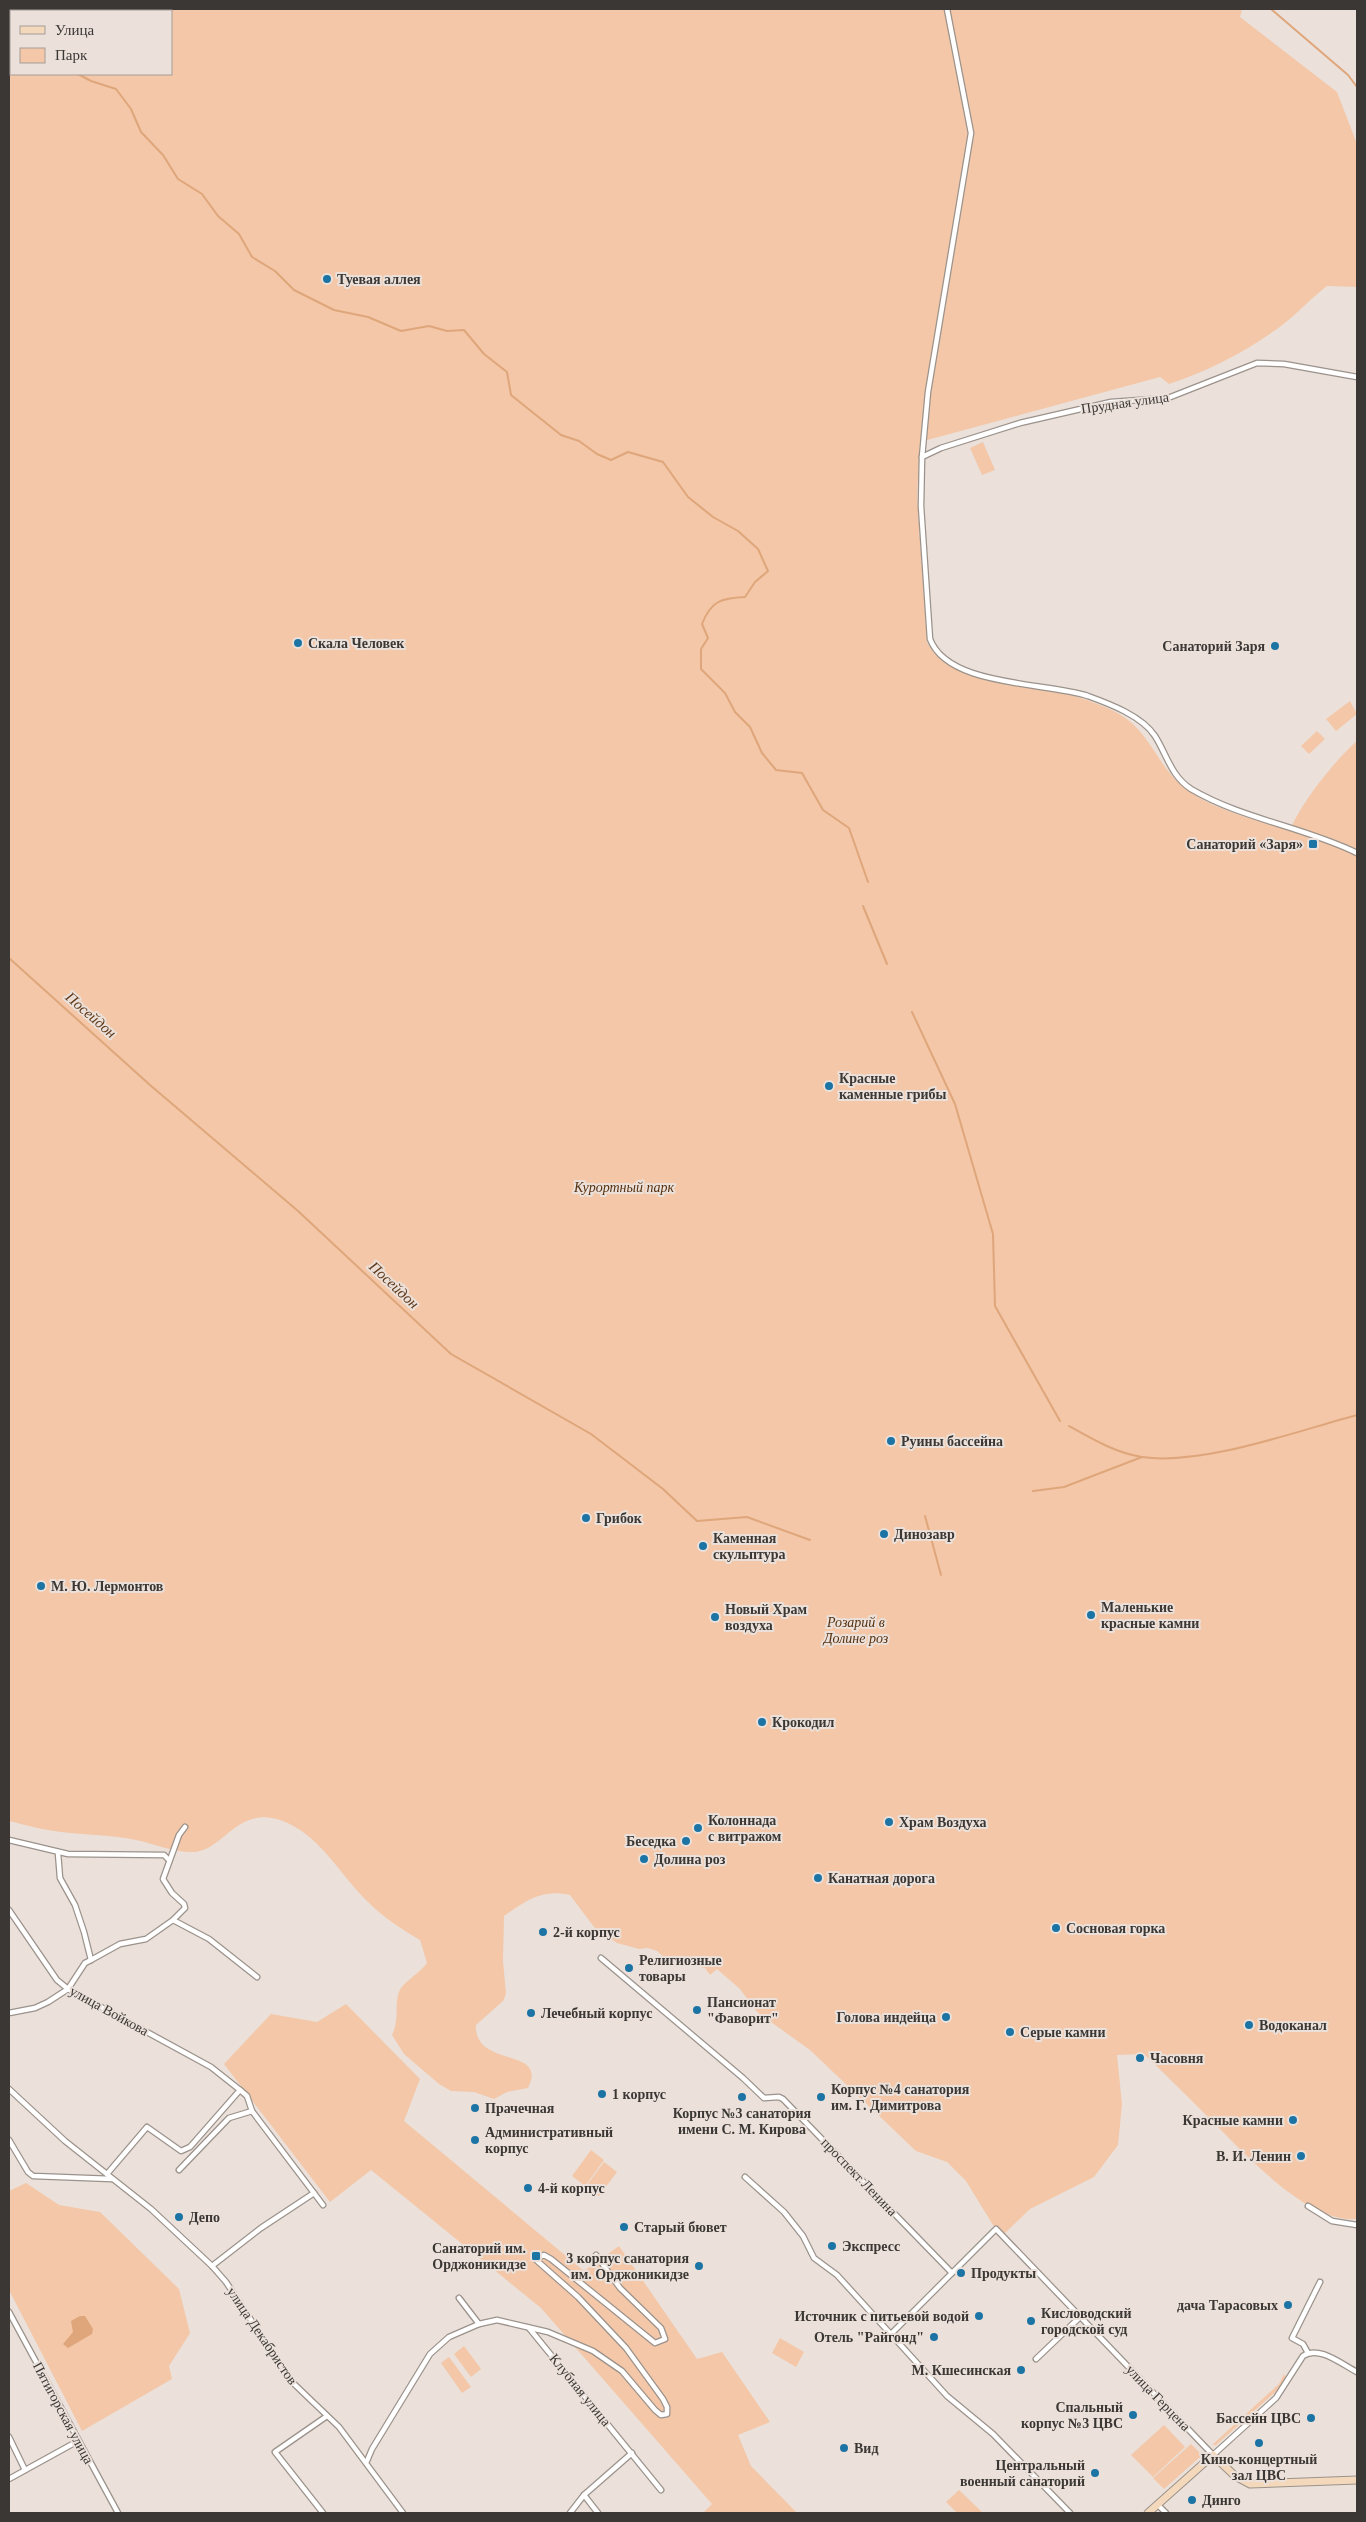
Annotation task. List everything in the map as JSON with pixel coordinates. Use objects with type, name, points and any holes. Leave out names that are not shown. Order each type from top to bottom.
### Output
[{"type":"main road","name":"улица Герцена","points":[[1213,2454],[1235,2476],[1250,2484],[1357,2480]]},
{"type":"main road","points":[[1148,2513],[1213,2454]]},
{"type":"street","points":[[947,9],[971,133],[928,392],[922,457],[921,506],[930,639],[939,655],[958,666],[998,679],[1074,692],[1105,703],[1146,725],[1155,736],[1178,778],[1190,788],[1242,811],[1357,852]]},
{"type":"street","name":"Прудная улица","points":[[922,457],[941,448],[1020,423],[1111,402],[1168,398],[1257,363],[1284,364],[1357,377]]},
{"type":"street","points":[[9,2013],[35,2008],[68,1989],[85,1964],[120,1944],[146,1939],[173,1920],[185,1908],[184,1904],[172,1893],[163,1879],[169,1860],[185,1826]]},
{"type":"street","points":[[9,1840],[58,1853],[164,1855],[169,1860]]},
{"type":"street","points":[[58,1853],[60,1878],[75,1905],[91,1960]]},
{"type":"street","name":"улица Войкова","points":[[9,1910],[57,1980],[68,1989],[211,2067],[240,2090]]},
{"type":"street","points":[[173,1920],[209,1939],[257,1977]]},
{"type":"street","name":"проспект Ленина","points":[[601,1958],[744,2078],[764,2098],[779,2097],[783,2099],[952,2273]]},
{"type":"street","name":"улица Декабристов","points":[[9,2089],[65,2141],[151,2209],[212,2266],[226,2282],[291,2381],[339,2427],[367,2462],[403,2513]]},
{"type":"street","points":[[107,2174],[148,2127],[181,2152],[190,2147],[240,2090],[247,2096],[252,2111],[323,2205]]},
{"type":"street","points":[[179,2170],[229,2118],[252,2111]]},
{"type":"street","points":[[9,2140],[28,2172],[34,2176],[112,2179]]},
{"type":"street","points":[[745,2177],[784,2212],[803,2236],[814,2258],[837,2275],[947,2396],[993,2434],[1070,2513]]},
{"type":"street","points":[[212,2266],[261,2228],[314,2193]]},
{"type":"street","points":[[1308,2206],[1332,2221],[1357,2225]]},
{"type":"street","name":"улица Герцена","points":[[952,2273],[996,2229],[1213,2454]]},
{"type":"street","points":[[367,2462],[372,2449],[430,2354],[449,2337],[479,2324],[497,2320],[564,2338],[604,2357],[622,2371],[655,2410],[661,2415],[666,2414],[667,2407],[663,2399],[626,2348],[578,2297],[535,2259],[544,2255],[551,2259],[655,2343],[665,2340],[661,2328],[620,2288],[596,2255]]},
{"type":"street","points":[[891,2334],[952,2273]]},
{"type":"street","points":[[1308,2353],[1303,2344],[1292,2338],[1320,2282]]},
{"type":"street","points":[[458,2298],[479,2324]]},
{"type":"street","name":"Пятигорская улица","points":[[9,2312],[118,2513]]},
{"type":"street","points":[[1036,2360],[1080,2318]]},
{"type":"street","name":"Клубная улица","points":[[528,2327],[661,2490]]},
{"type":"street","points":[[1213,2454],[1276,2398],[1284,2389],[1299,2362],[1308,2353],[1321,2353],[1357,2372]]},
{"type":"street","points":[[323,2513],[276,2452],[327,2416]]},
{"type":"street","points":[[9,2437],[26,2470]]},
{"type":"street","points":[[9,2479],[78,2440]]},
{"type":"street","points":[[570,2513],[584,2495],[632,2453]]},
{"type":"street","points":[[584,2495],[598,2513]]},
{"type":"street","points":[[1158,2505],[1166,2513]]},
{"type":"green space","name":"Курортный парк","points":[[9,9],[1242,9],[1240,17],[1337,92],[1357,144],[1357,287],[1327,286],[1287,321],[1255,344],[1213,367],[1184,379],[1169,384],[1160,377],[920,442],[917,495],[927,642],[938,657],[955,669],[999,683],[1069,695],[1114,711],[1135,726],[1170,773],[1187,790],[1230,812],[1290,831],[1301,809],[1319,783],[1357,741],[1357,2219],[1337,2217],[1316,2209],[1274,2181],[1144,2054],[1117,2055],[1122,2104],[1118,2145],[1094,2177],[1030,2209],[1004,2234],[993,2225],[966,2181],[947,2162],[916,2151],[810,2050],[757,2012],[740,1989],[717,1969],[710,1975],[705,1968],[667,1960],[657,1951],[648,1948],[639,1949],[617,1943],[594,1927],[570,1895],[551,1894],[535,1897],[504,1916],[503,1961],[506,1994],[503,2001],[476,2025],[479,2039],[486,2047],[520,2061],[528,2067],[532,2075],[528,2088],[507,2092],[494,2099],[474,2092],[451,2091],[439,2084],[404,2054],[392,2035],[396,2023],[399,1992],[427,1963],[420,1940],[392,1922],[374,1907],[318,1845],[294,1826],[280,1820],[265,1817],[253,1819],[242,1823],[215,1844],[195,1852],[173,1850],[127,1838],[70,1833],[9,1821]]},
{"type":"green space","points":[[983,442],[995,470],[982,475],[970,448]]},
{"type":"green space","points":[[1350,701],[1357,714],[1336,731],[1326,719]]},
{"type":"green space","points":[[1317,731],[1325,739],[1309,754],[1301,746]]},
{"type":"green space","points":[[346,2004],[420,2079],[404,2121],[584,2271],[619,2246],[697,2359],[722,2352],[770,2422],[738,2435],[751,2466],[797,2513],[703,2513],[712,2504],[541,2308],[371,2170],[330,2202],[224,2064],[271,2014],[317,2022]]},
{"type":"green space","points":[[591,2150],[604,2160],[585,2186],[572,2176]]},
{"type":"green space","points":[[604,2162],[617,2172],[599,2196],[586,2186]]},
{"type":"green space","points":[[26,2183],[59,2205],[100,2212],[179,2289],[190,2333],[169,2366],[172,2379],[82,2431],[9,2290],[9,2191]]},
{"type":"green space","points":[[780,2338],[804,2352],[796,2367],[772,2353]]},
{"type":"green space","points":[[464,2346],[481,2369],[471,2377],[454,2354]]},
{"type":"green space","points":[[449,2357],[471,2387],[462,2393],[441,2363]]},
{"type":"green space","points":[[1284,2374],[1286,2378],[1281,2387],[1216,2445],[1212,2445],[1279,2384]]},
{"type":"green space","points":[[1164,2425],[1185,2447],[1153,2477],[1131,2455]]},
{"type":"green space","points":[[1191,2444],[1201,2454],[1200,2457],[1164,2489],[1153,2478]]},
{"type":"green space","points":[[959,2490],[983,2513],[957,2513],[946,2502]]},
{"type":"shaded area","points":[[80,2316],[85,2316],[93,2329],[92,2334],[68,2348],[63,2344],[73,2332],[71,2321]]},
{"type":"waterway","points":[[1271,9],[1348,75],[1357,87]]},
{"type":"waterway","points":[[80,75],[91,81],[116,89],[131,109],[141,132],[163,155],[178,179],[202,194],[218,216],[239,234],[252,257],[275,271],[294,290],[334,310],[368,317],[401,331],[429,326],[447,331],[464,330],[484,354],[507,372],[511,395],[561,435],[579,441],[597,454],[611,460],[628,452],[663,462],[688,497],[713,517],[738,531],[758,549],[768,571],[755,582],[745,597],[729,598],[718,602],[705,616],[702,624],[708,638],[701,649],[701,669],[725,693],[735,712],[750,727],[762,753],[776,770],[802,773],[823,810],[849,828],[868,882]]},
{"type":"waterway","points":[[863,906],[887,964]]},
{"type":"waterway","name":"Посейдон","points":[[9,958],[150,1085],[298,1211],[451,1354],[591,1434],[663,1489],[697,1521],[747,1517],[810,1540]]},
{"type":"waterway","points":[[912,1012],[955,1104],[993,1234],[995,1306],[1060,1421]]},
{"type":"waterway","points":[[1069,1426],[1104,1445],[1132,1455],[1166,1458],[1221,1452],[1357,1415]]},
{"type":"waterway","points":[[1033,1491],[1064,1487],[1142,1457]]},
{"type":"waterway","points":[[925,1516],[941,1575]]},
{"type":"place","name":"Туевая аллея","points":[[327,279]]},
{"type":"place","name":"Скала Человек","points":[[298,643]]},
{"type":"place","name":"Санаторий Заря","points":[[1275,646]]},
{"type":"place","name":"Санаторий «Заря»","points":[[1313,844]]},
{"type":"place","name":"Красные каменные грибы","points":[[829,1086]]},
{"type":"place","name":"Руины бассейна","points":[[891,1441]]},
{"type":"place","name":"Грибок","points":[[586,1518]]},
{"type":"place","name":"Динозавр","points":[[884,1534]]},
{"type":"place","name":"Каменная скульптура","points":[[703,1546]]},
{"type":"place","name":"М. Ю. Лермонтов","points":[[41,1586]]},
{"type":"place","name":"Маленькие красные камни","points":[[1091,1615]]},
{"type":"place","name":"Новый Храм воздуха","points":[[715,1617]]},
{"type":"place","name":"Крокодил","points":[[762,1722]]},
{"type":"place","name":"Храм Воздуха","points":[[889,1822]]},
{"type":"place","name":"Колоннада с витражом","points":[[698,1828]]},
{"type":"place","name":"Беседка","points":[[686,1841]]},
{"type":"place","name":"Долина роз","points":[[644,1859]]},
{"type":"place","name":"Канатная дорога","points":[[818,1878]]},
{"type":"place","name":"Сосновая горка","points":[[1056,1928]]},
{"type":"place","name":"2-й корпус","points":[[543,1932]]},
{"type":"place","name":"Религиозные товары","points":[[629,1968]]},
{"type":"place","name":"Пансионат \"Фаворит\"","points":[[697,2010]]},
{"type":"place","name":"Лечебный корпус","points":[[531,2013]]},
{"type":"place","name":"Голова индейца","points":[[946,2017]]},
{"type":"place","name":"Водоканал","points":[[1249,2025]]},
{"type":"place","name":"Серые камни","points":[[1010,2032]]},
{"type":"place","name":"Часовня","points":[[1140,2058]]},
{"type":"place","name":"1 корпус","points":[[602,2094]]},
{"type":"place","name":"Корпус №3 санатория имени С. М. Кирова","points":[[742,2097]]},
{"type":"place","name":"Корпус №4 санатория им. Г. Димитрова","points":[[821,2097]]},
{"type":"place","name":"Прачечная","points":[[475,2108]]},
{"type":"place","name":"Красные камни","points":[[1293,2120]]},
{"type":"place","name":"Административный корпус","points":[[475,2140]]},
{"type":"place","name":"В. И. Ленин","points":[[1301,2156]]},
{"type":"place","name":"4-й корпус","points":[[528,2188]]},
{"type":"place","name":"Депо","points":[[179,2217]]},
{"type":"place","name":"Старый бювет","points":[[624,2227]]},
{"type":"place","name":"Экспресс","points":[[832,2246]]},
{"type":"place","name":"Санаторий им. Орджоникидзе","points":[[536,2256]]},
{"type":"place","name":"3 корпус санатория им. Орджоникидзе","points":[[699,2266]]},
{"type":"place","name":"Продукты","points":[[961,2273]]},
{"type":"place","name":"дача Тарасовых","points":[[1288,2305]]},
{"type":"place","name":"Источник с питьевой водой","points":[[979,2316]]},
{"type":"place","name":"Кисловодский городской суд","points":[[1031,2321]]},
{"type":"place","name":"Отель \"Райгонд\"","points":[[934,2337]]},
{"type":"place","name":"М. Кшесинская","points":[[1021,2370]]},
{"type":"place","name":"Спальный корпус №3 ЦВС","points":[[1133,2415]]},
{"type":"place","name":"Бассейн ЦВС","points":[[1311,2418]]},
{"type":"place","name":"Кино-концертный зал ЦВС","points":[[1259,2443]]},
{"type":"place","name":"Вид","points":[[844,2448]]},
{"type":"place","name":"Центральный военный санаторий","points":[[1095,2473]]},
{"type":"place","name":"Динго","points":[[1192,2500]]},
{"type":"park label","name":"Розарий в Долине роз","points":[[856,1630]]}]
